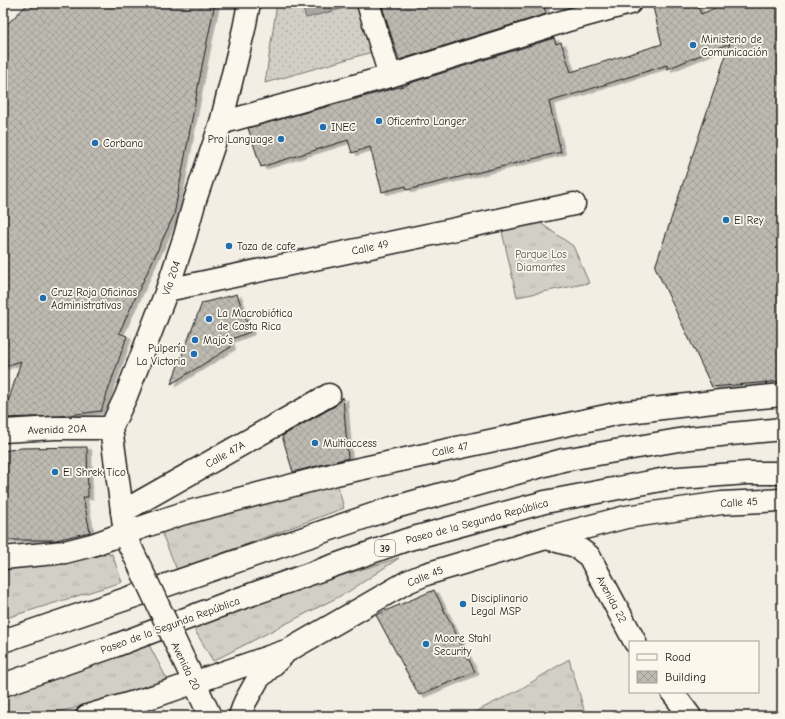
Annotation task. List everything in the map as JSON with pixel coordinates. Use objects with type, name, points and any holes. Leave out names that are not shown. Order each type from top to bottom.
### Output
[{"type":"main road","name":"Vía 204","points":[[111,428],[126,396],[167,290],[221,123],[249,3]]},
{"type":"main road","points":[[368,3],[390,76]]},
{"type":"main road","points":[[221,123],[390,76],[630,3]]},
{"type":"main road","name":"Calle 49","points":[[167,290],[574,204]]},
{"type":"main road","name":"Calle 47A","points":[[126,532],[329,395]]},
{"type":"main road","name":"Calle 47","points":[[126,532],[181,514],[336,474],[620,412],[782,396]]},
{"type":"main road","name":"Avenida 20A","points":[[3,432],[55,428],[111,428]]},
{"type":"main road","points":[[3,558],[65,552],[92,545],[126,532],[111,428]]},
{"type":"main road","points":[[3,641],[392,508],[563,460],[690,438],[782,429]]},
{"type":"main road","name":"Paseo de la Segunda República","points":[[3,685],[406,540],[545,502],[666,479],[748,473],[782,473]]},
{"type":"main road","name":"Calle 45","points":[[87,716],[155,696],[191,677],[288,650],[401,586],[426,574],[546,538],[626,517],[722,503],[782,500]]},
{"type":"main road","points":[[589,556],[595,526]]},
{"type":"main road","name":"Avenida 20","points":[[126,532],[210,716]]},
{"type":"main road","name":"Avenida 22","points":[[546,538],[575,546],[589,556],[634,641]]},
{"type":"main road","points":[[240,716],[245,702],[258,678],[288,650]]},
{"type":"main road","points":[[673,693],[690,716]]},
{"type":"green space","points":[[277,3],[301,3],[306,18],[344,8],[343,3],[357,3],[372,52],[265,83]]},
{"type":"green space","name":"Parque Los Diamantes","points":[[536,220],[573,246],[589,283],[517,297],[501,227]]},
{"type":"green space","points":[[337,483],[344,508],[177,570],[160,529]]},
{"type":"green space","points":[[112,554],[122,582],[3,619],[3,567]]},
{"type":"green space","points":[[399,558],[348,592],[213,661],[190,622]]},
{"type":"green space","points":[[148,643],[167,679],[99,703],[61,711],[3,712],[3,695]]},
{"type":"green space","points":[[569,659],[586,716],[467,716],[519,690]]},
{"type":"shaded area","points":[[301,3],[343,3],[344,8],[306,18]]},
{"type":"building","name":"Corbana","points":[[29,3],[215,3],[174,215],[119,333],[127,336],[101,411],[61,416],[3,418],[21,361],[3,367],[3,28]]},
{"type":"building","points":[[381,3],[543,3],[546,14],[399,60]]},
{"type":"building","points":[[652,3],[697,3],[701,14],[726,3],[782,3],[782,381],[712,387],[655,267],[730,43],[667,69],[667,65],[549,102],[561,152],[407,190],[406,186],[382,192],[370,147],[352,153],[348,140],[261,167],[248,128],[407,85],[554,38],[556,44],[561,42],[571,72],[662,44]]},
{"type":"building","points":[[237,294],[250,332],[229,340],[231,347],[171,384],[202,303]]},
{"type":"building","name":"Multiaccess","points":[[343,397],[348,458],[293,472],[282,436],[335,406]]},
{"type":"building","points":[[87,447],[88,497],[83,497],[90,532],[56,540],[3,540],[3,451],[21,448]]},
{"type":"building","name":"Moore Stahl Security","points":[[434,590],[475,672],[419,695],[376,615]]},
{"type":"place","name":"Ministerio de Comunicación","points":[[693,45]]},
{"type":"place","name":"Oficentro Langer","points":[[379,121]]},
{"type":"place","name":"INEC","points":[[323,127]]},
{"type":"place","name":"Pro Language","points":[[281,139]]},
{"type":"place","name":"Corbana","points":[[95,143]]},
{"type":"place","name":"El Rey","points":[[726,220]]},
{"type":"place","name":"Taza de cafe","points":[[229,246]]},
{"type":"place","name":"Cruz Roja Oficinas Administrativas","points":[[43,298]]},
{"type":"place","name":"La Macrobiótica de Costa Rica","points":[[209,319]]},
{"type":"place","name":"Majo´s","points":[[195,340]]},
{"type":"place","name":"Pulpería La Victoria","points":[[194,354]]},
{"type":"place","name":"Multiaccess","points":[[315,443]]},
{"type":"place","name":"El Shrek Tico","points":[[55,472]]},
{"type":"place","name":"Disciplinario Legal MSP","points":[[463,604]]},
{"type":"place","name":"Moore Stahl Security","points":[[426,644]]}]
